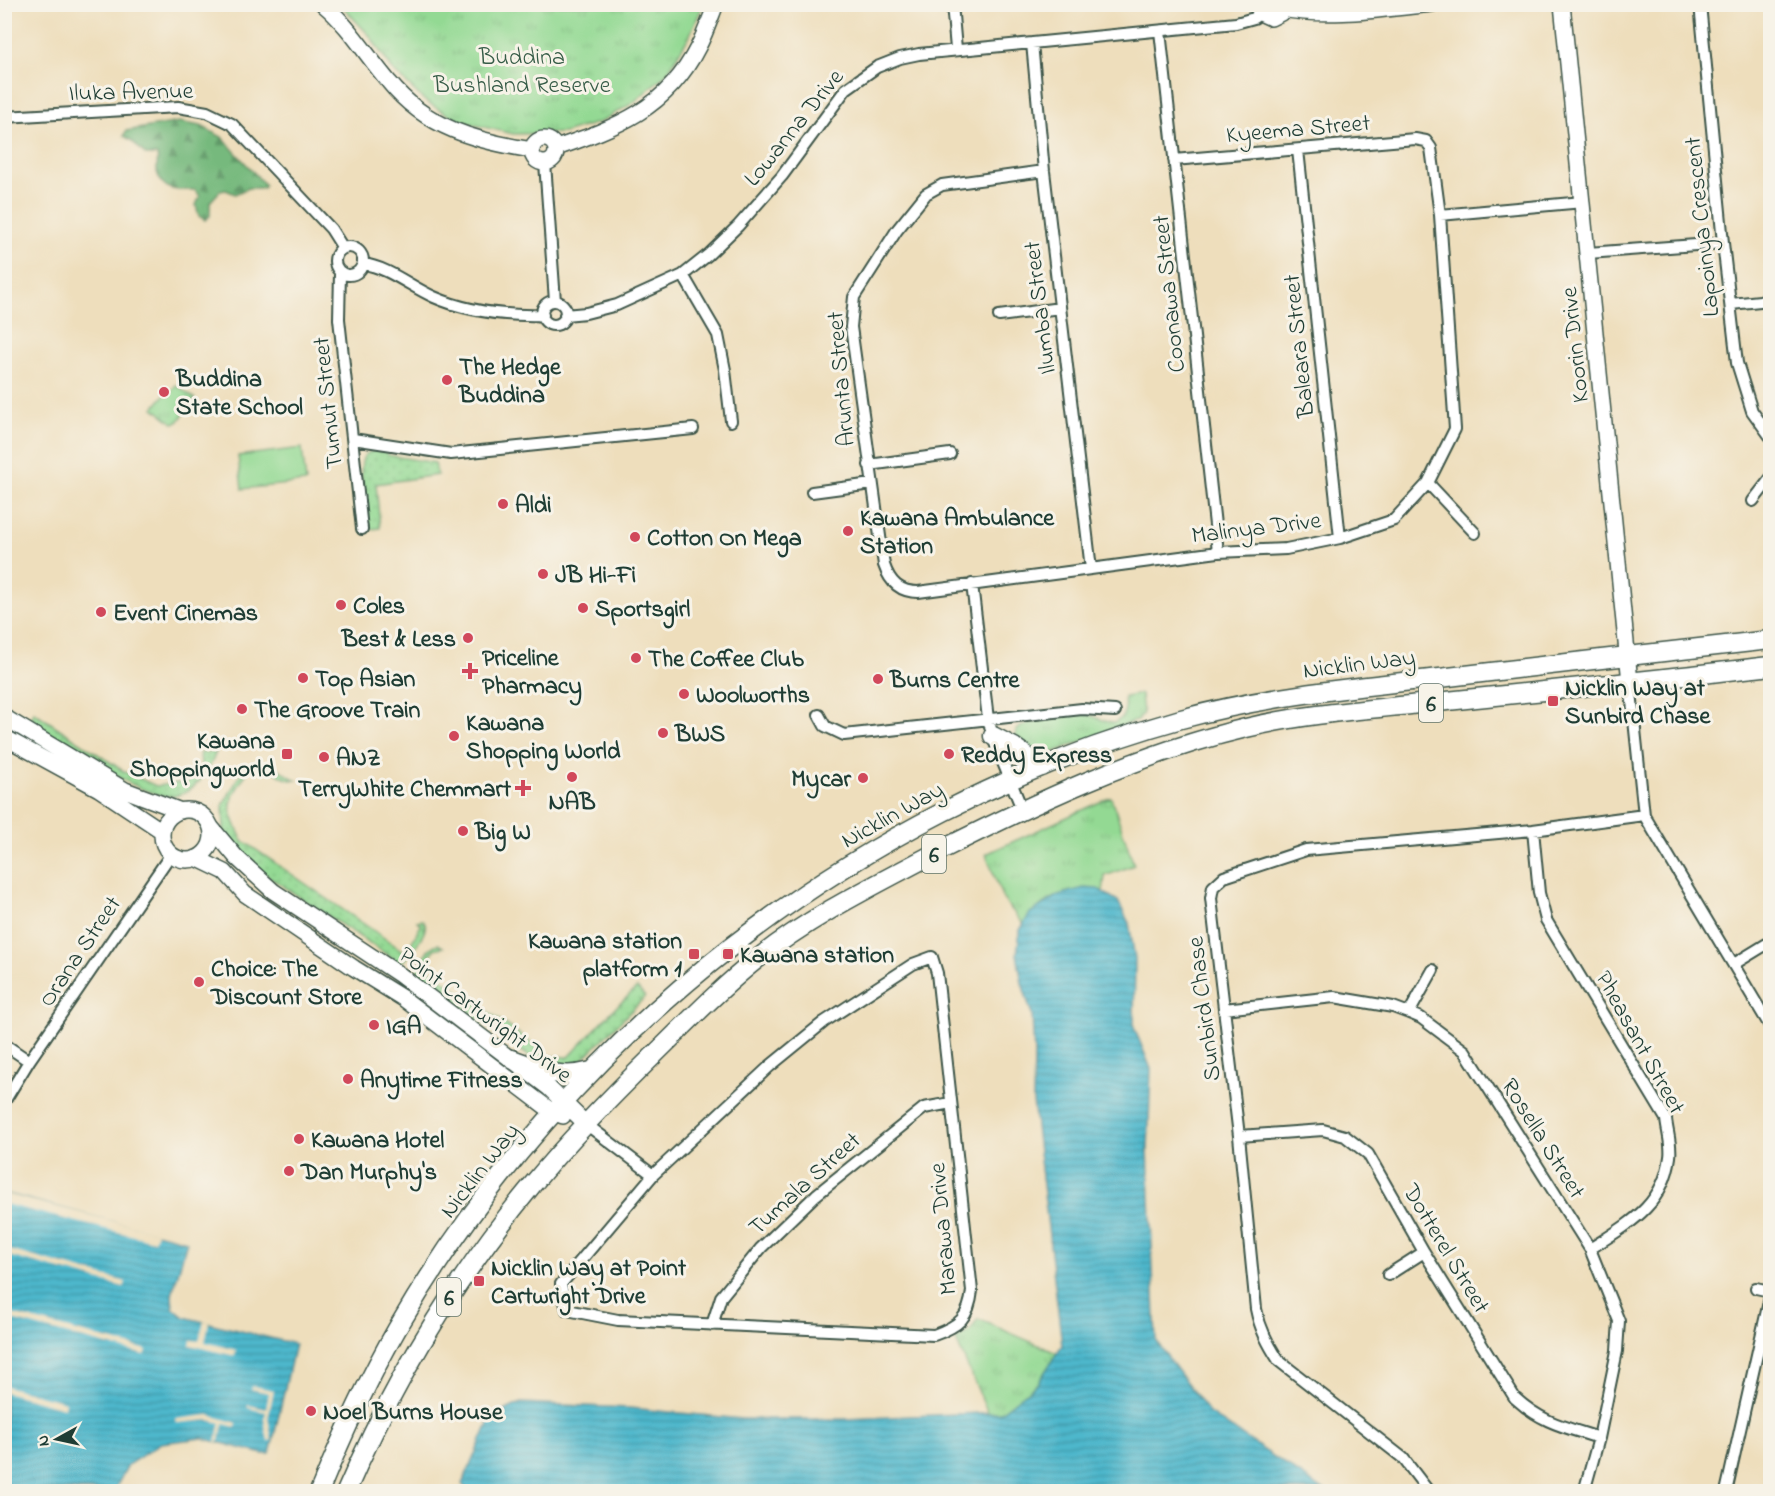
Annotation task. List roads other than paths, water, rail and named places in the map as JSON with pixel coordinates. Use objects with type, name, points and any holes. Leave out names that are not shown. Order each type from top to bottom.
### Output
[{"type":"highway","name":"Nicklin Way","points":[[319,1491],[365,1389],[408,1311],[474,1213],[512,1163],[560,1107],[627,1035],[676,991],[802,894],[877,847],[938,814],[1042,767],[1181,719],[1346,688],[1770,640]]},
{"type":"highway","name":"Nicklin Way","points":[[346,1491],[366,1445],[408,1365],[451,1294],[532,1185],[586,1124],[719,993],[774,947],[857,894],[1022,809],[1187,744],[1249,727],[1325,714],[1770,666]]},
{"type":"highway","points":[[990,728],[1042,767]]},
{"type":"highway","points":[[512,1059],[560,1076],[575,1076],[592,1071]]},
{"type":"main road","points":[[323,4],[345,24],[389,83],[426,116],[452,130],[474,138],[532,150]]},
{"type":"main road","points":[[556,148],[629,120],[660,97],[682,72],[698,48],[716,4]]},
{"type":"main road","points":[[1259,9],[1266,18],[1274,18],[1282,7],[1330,14],[1432,4]]},
{"type":"main road","name":"Koorin Drive","points":[[1562,4],[1630,682]]},
{"type":"main road","points":[[543,139],[551,141],[556,148],[555,156],[545,163],[537,160],[532,150],[536,142],[543,139]]},
{"type":"main road","points":[[4,717],[125,790],[181,811]]},
{"type":"main road","points":[[4,737],[99,789],[162,831]]},
{"type":"main road","points":[[189,810],[200,813],[210,827],[212,836],[210,844],[205,852],[196,858],[179,859],[171,854],[164,845],[162,831],[171,816],[181,811],[189,810]]},
{"type":"main road","name":"Point Cartwright Drive","points":[[210,827],[236,857],[273,891],[400,975],[512,1059],[560,1107]]},
{"type":"main road","name":"Point Cartwright Drive","points":[[196,858],[225,872],[245,894],[404,999],[586,1124]]},
{"type":"street","points":[[952,4],[956,49]]},
{"type":"street","name":"Lapoinya Crescent","points":[[1700,4],[1737,363],[1752,411],[1770,436]]},
{"type":"street","name":"Lowanna Drive","points":[[566,315],[617,306],[683,275],[738,226],[782,176],[846,89],[877,67],[900,58],[956,49],[1236,23],[1254,18],[1259,9]]},
{"type":"street","name":"Coonawa Street","points":[[1160,31],[1218,552]]},
{"type":"street","name":"Ilumba Street","points":[[1032,43],[1044,171],[1091,568]]},
{"type":"street","name":"Iluka Avenue","points":[[4,117],[178,106],[197,108],[213,114],[232,124],[331,229],[343,248]]},
{"type":"street","name":"Kyeema Street","points":[[1174,160],[1415,139],[1426,141]]},
{"type":"street","name":"Malinya Drive","points":[[972,584],[1218,552],[1286,549],[1340,538],[1394,520],[1428,483],[1455,429],[1440,215],[1431,148],[1426,141]]},
{"type":"street","name":"Baleara Street","points":[[1298,150],[1340,538]]},
{"type":"street","points":[[545,163],[555,301]]},
{"type":"street","name":"Arunta Street","points":[[972,584],[905,592],[888,577],[884,565],[869,465],[851,327],[854,297],[897,230],[926,194],[942,185],[1044,171]]},
{"type":"street","points":[[1440,215],[1583,202]]},
{"type":"street","points":[[1588,253],[1723,243]]},
{"type":"street","points":[[352,247],[360,252],[363,264],[352,276],[340,273],[335,265],[339,251],[343,248],[352,247]]},
{"type":"street","points":[[363,264],[378,268],[435,298],[461,307],[502,315],[543,315]]},
{"type":"street","name":"Tumut Street","points":[[340,273],[339,319],[362,529]]},
{"type":"street","points":[[683,275],[718,335],[731,421]]},
{"type":"street","points":[[1731,304],[1770,300]]},
{"type":"street","points":[[555,301],[563,306],[566,315],[561,322],[554,324],[547,322],[543,315],[545,305],[555,301]]},
{"type":"street","points":[[999,316],[1060,308]]},
{"type":"street","points":[[353,439],[451,454],[693,429]]},
{"type":"street","points":[[869,465],[950,454]]},
{"type":"street","points":[[1753,501],[1770,479]]},
{"type":"street","points":[[1428,483],[1475,533]]},
{"type":"street","points":[[812,492],[872,484]]},
{"type":"street","points":[[972,584],[990,728],[1022,809]]},
{"type":"street","points":[[1630,682],[1644,815],[1770,1026]]},
{"type":"street","points":[[819,715],[825,726],[844,735],[990,728],[1082,709],[1115,711]]},
{"type":"street","name":"Sunbird Chase","points":[[1429,1491],[1403,1458],[1279,1361],[1260,1326],[1256,1309],[1239,1136],[1210,898],[1213,887],[1224,878],[1306,850],[1533,830],[1644,815]]},
{"type":"street","name":"Pheasant Street","points":[[1533,830],[1539,893],[1546,920],[1666,1119],[1671,1155],[1661,1188],[1638,1218],[1590,1250]]},
{"type":"street","name":"Orana Street","points":[[4,1102],[171,854]]},
{"type":"street","points":[[1734,964],[1770,942]]},
{"type":"street","name":"Marawa Drive","points":[[932,957],[937,973],[972,1291],[970,1306],[962,1320],[934,1335],[618,1320],[567,1310],[561,1284],[653,1175],[770,1066],[824,1022],[913,964],[932,957]]},
{"type":"street","points":[[1409,1012],[1433,970]]},
{"type":"street","name":"Rosella Street","points":[[1224,1009],[1334,997],[1394,1007],[1421,1018],[1465,1051],[1590,1250],[1619,1321],[1617,1351],[1599,1438],[1584,1491]]},
{"type":"street","points":[[4,1044],[30,1061]]},
{"type":"street","name":"Tumala Street","points":[[712,1325],[721,1297],[761,1248],[816,1195],[924,1108],[951,1104]]},
{"type":"street","points":[[586,1124],[653,1175]]},
{"type":"street","name":"Dotterel Street","points":[[1239,1136],[1323,1130],[1346,1136],[1368,1154],[1424,1252],[1515,1398],[1545,1421],[1599,1438]]},
{"type":"street","points":[[1388,1275],[1424,1252]]},
{"type":"street","points":[[1756,1288],[1770,1291]]},
{"type":"street","points":[[1726,1491],[1770,1297]]},
{"type":"water","points":[[1084,888],[1098,889],[1118,901],[1129,923],[1135,958],[1134,1027],[1151,1069],[1148,1149],[1156,1341],[1209,1413],[1325,1491],[468,1491],[462,1484],[491,1417],[521,1403],[629,1408],[742,1419],[845,1419],[1001,1412],[1038,1383],[1062,1345],[1033,1101],[1032,1015],[1022,983],[1017,954],[1020,930],[1030,913],[1058,895]]},
{"type":"water","points":[[4,1193],[187,1241],[172,1295],[173,1308],[184,1317],[295,1344],[270,1454],[202,1438],[161,1443],[128,1465],[114,1491],[5,1491]]},
{"type":"place","name":"The Hedge Buddina","points":[[447,380]]},
{"type":"place","name":"Buddina State School","points":[[164,392]]},
{"type":"place","name":"Aldi","points":[[503,504]]},
{"type":"place","name":"Kawana Ambulance Station","points":[[848,531]]},
{"type":"place","name":"Cotton On Mega","points":[[635,537]]},
{"type":"place","name":"JB Hi-Fi","points":[[543,574]]},
{"type":"place","name":"Coles","points":[[341,605]]},
{"type":"place","name":"Sportsgirl","points":[[583,608]]},
{"type":"place","name":"Event Cinemas","points":[[101,612]]},
{"type":"place","name":"Best & Less","points":[[468,638]]},
{"type":"place","name":"The Coffee Club","points":[[636,658]]},
{"type":"place","name":"Priceline Pharmacy","points":[[470,671]]},
{"type":"place","name":"Top Asian","points":[[303,678]]},
{"type":"place","name":"Burns Centre","points":[[878,679]]},
{"type":"place","name":"Woolworths","points":[[684,694]]},
{"type":"place","name":"Nicklin Way at Sunbird Chase","points":[[1553,701]]},
{"type":"place","name":"The Groove Train","points":[[242,709]]},
{"type":"place","name":"BWS","points":[[663,733]]},
{"type":"place","name":"Kawana Shopping World","points":[[454,736]]},
{"type":"place","name":"Kawana Shoppingworld","points":[[287,754]]},
{"type":"place","name":"Reddy Express","points":[[949,754]]},
{"type":"place","name":"ANZ","points":[[324,757]]},
{"type":"place","name":"NAB","points":[[572,777]]},
{"type":"place","name":"Mycar","points":[[863,778]]},
{"type":"place","name":"TerryWhite Chemmart","points":[[523,788]]},
{"type":"place","name":"Big W","points":[[463,831]]},
{"type":"place","name":"Kawana station platform 1","points":[[694,954]]},
{"type":"place","name":"Kawana station","points":[[728,954]]},
{"type":"place","name":"Choice: The Discount Store","points":[[199,982]]},
{"type":"place","name":"IGA","points":[[374,1025]]},
{"type":"place","name":"Anytime Fitness","points":[[348,1079]]},
{"type":"place","name":"Kawana Hotel","points":[[299,1139]]},
{"type":"place","name":"Dan Murphy's","points":[[289,1171]]},
{"type":"place","name":"Nicklin Way at Point Cartwright Drive","points":[[479,1281]]},
{"type":"place","name":"Noel Burns House","points":[[311,1411]]},
{"type":"park label","name":"Buddina Bushland Reserve","points":[[522,70]]}]
